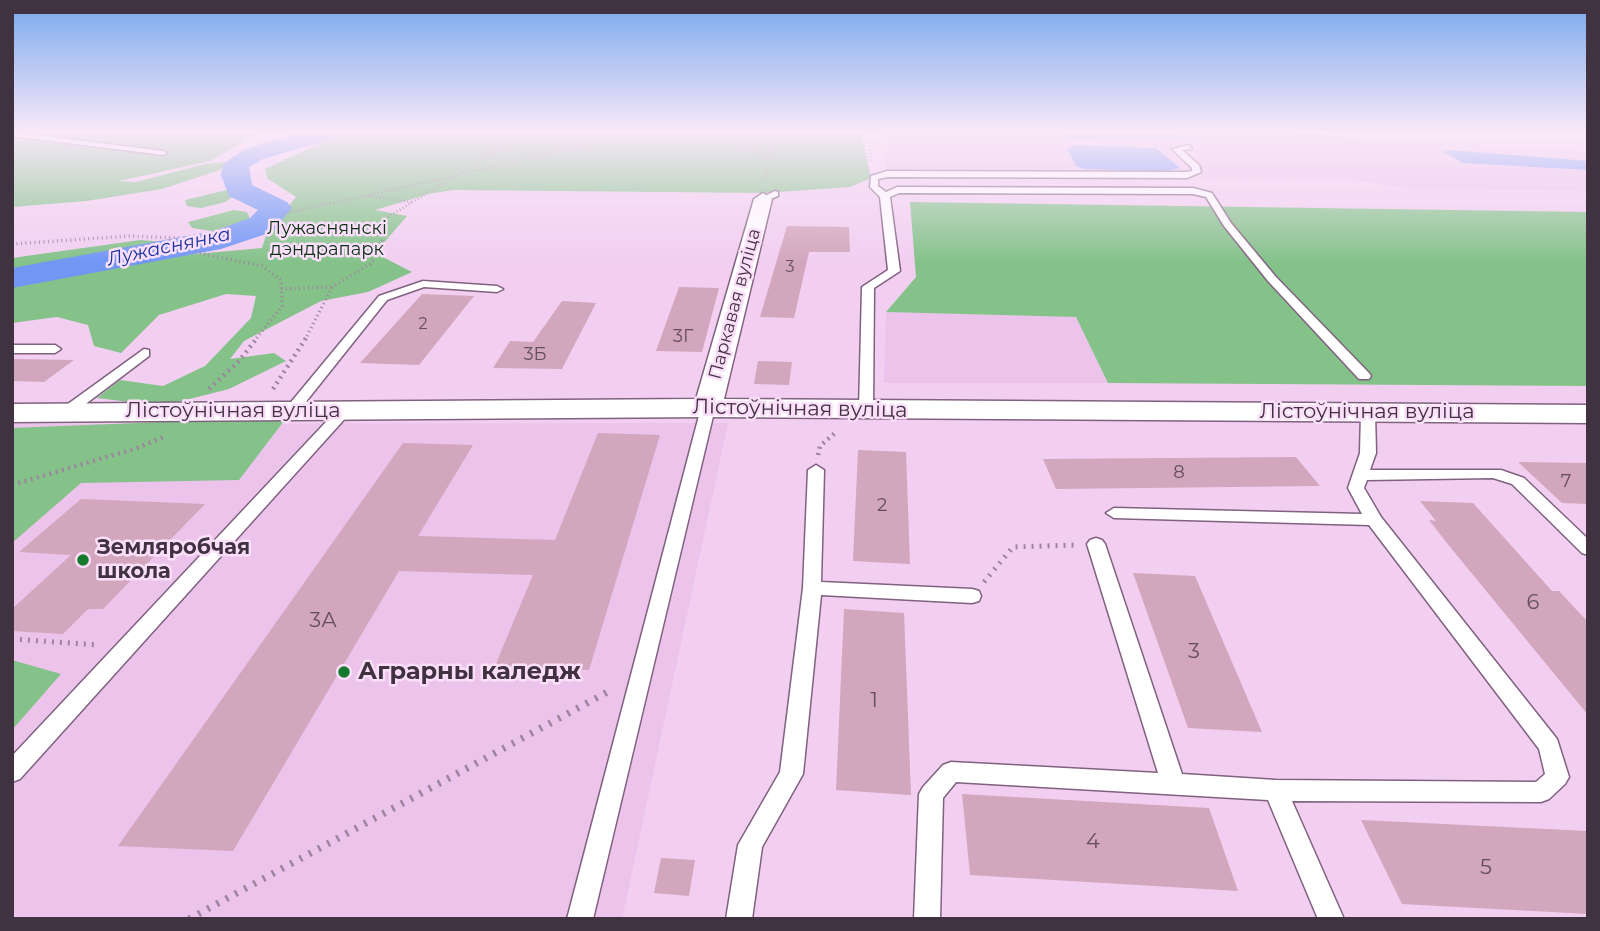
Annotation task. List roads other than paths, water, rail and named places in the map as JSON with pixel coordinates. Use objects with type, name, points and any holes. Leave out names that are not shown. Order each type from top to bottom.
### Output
[{"type":"street","name":"Паркавая вуліца","points":[[708,408],[769,197]]},
{"type":"street","name":"Лістоўнічная вуліца","points":[[12,413],[66,412],[180,421],[258,410],[708,408],[1588,414]]},
{"type":"lane","points":[[866,410],[868,287],[894,271],[885,196],[874,187],[874,178],[882,175]]},
{"type":"lane","points":[[885,196],[897,190],[1193,191],[1209,195],[1227,224],[1272,279],[1364,376]]},
{"type":"lane","points":[[292,410],[383,298],[423,284],[497,289]]},
{"type":"lane","points":[[12,349],[55,349]]},
{"type":"lane","points":[[66,412],[144,353]]},
{"type":"lane","points":[[580,919],[708,408]]},
{"type":"lane","points":[[12,772],[345,410]]},
{"type":"lane","points":[[927,919],[931,793],[951,772],[1276,790],[1541,792],[1557,777],[1549,746],[1374,520],[1356,488],[1368,453],[1368,412]]},
{"type":"lane","points":[[739,919],[750,845],[791,774],[812,588],[816,470]]},
{"type":"lane","points":[[1359,475],[1495,473],[1518,481],[1588,549]]},
{"type":"lane","points":[[1114,513],[1374,520]]},
{"type":"lane","points":[[1096,544],[1173,783]]},
{"type":"lane","points":[[812,588],[972,596]]},
{"type":"lane","points":[[1276,790],[1331,919]]},
{"type":"waterway","name":"Лужаснянка","points":[[12,278],[35,276],[221,239],[261,225],[277,208],[239,190],[235,175]]},
{"type":"place","name":"Земляробчая школа","points":[[83,560]]},
{"type":"place","name":"Аграрны каледж","points":[[344,672]]},
{"type":"park label","name":"Лужаснянскі дэндрапарк","points":[[327,239]]}]
